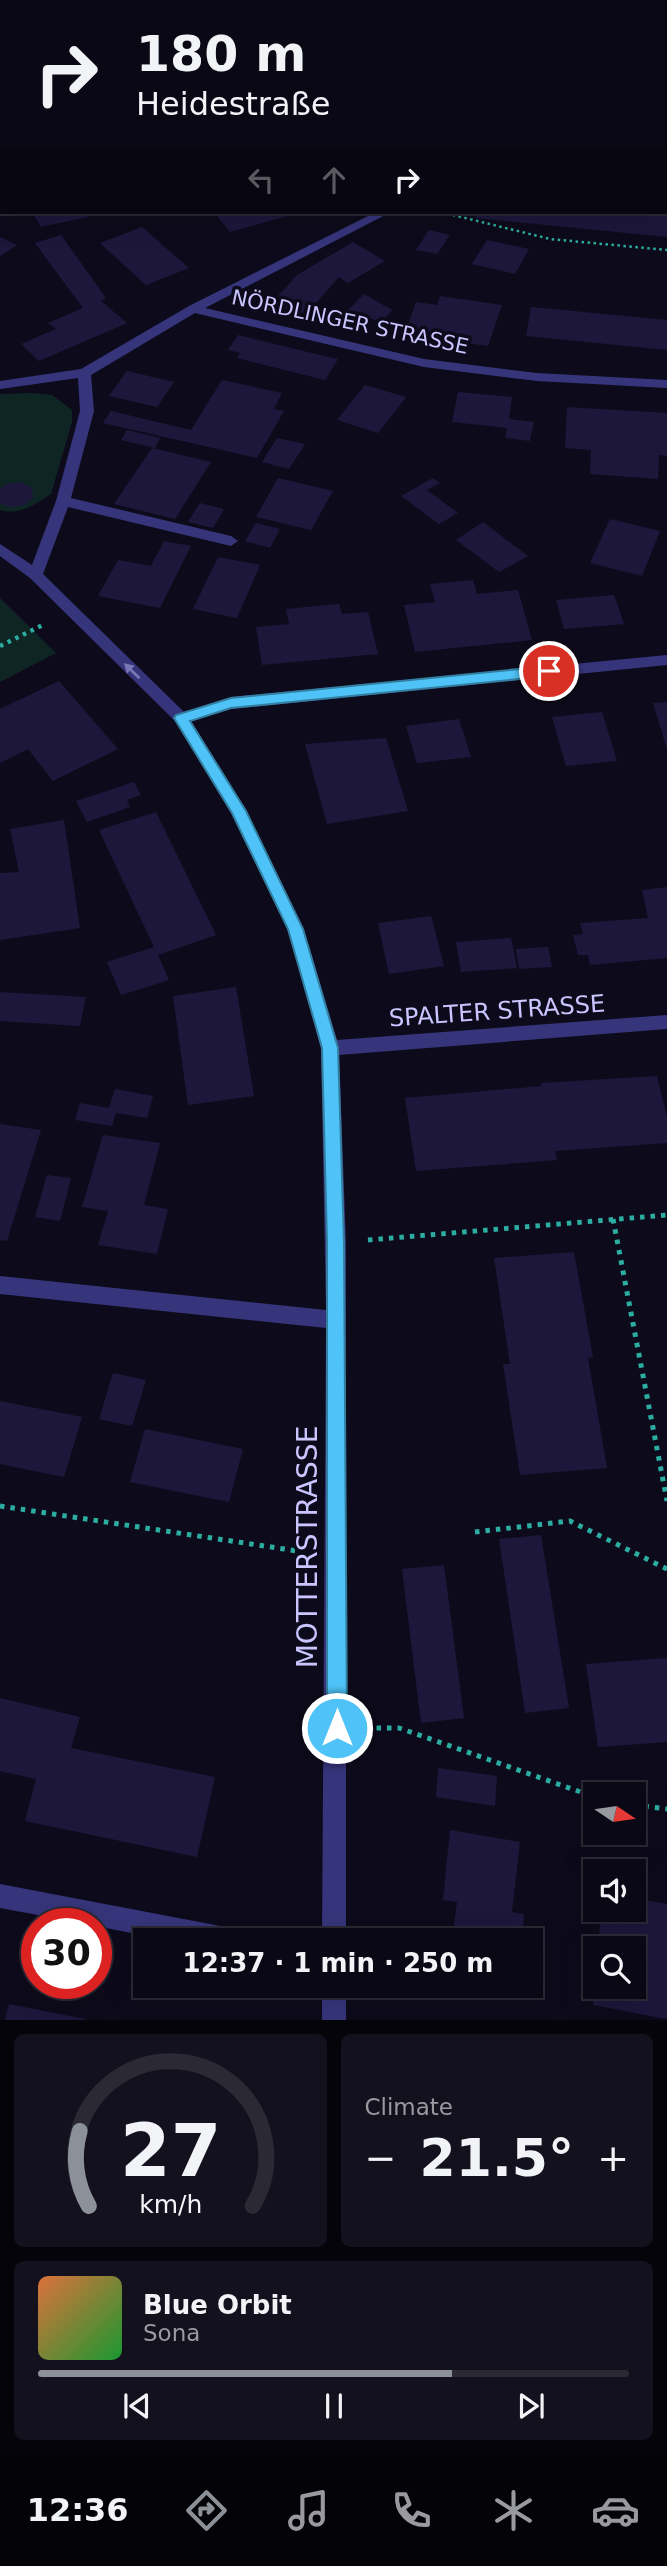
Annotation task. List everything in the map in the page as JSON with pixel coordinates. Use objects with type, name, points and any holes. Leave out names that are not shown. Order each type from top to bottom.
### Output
[{"type":"street","points":[[0,385],[84,373],[193,309],[381,214]]},
{"type":"street","name":"NÖRDLINGER STRASSE","points":[[193,309],[424,363],[537,377],[667,384]]},
{"type":"street","points":[[35,575],[63,501],[87,411],[84,373]]},
{"type":"street","points":[[63,501],[231,541]]},
{"type":"street","name":"MOTTERSTRASSE","points":[[0,549],[35,575],[181,718],[238,811],[296,929],[330,1048],[336,1243],[337,1728],[334,1928]]},
{"type":"street","points":[[181,718],[231,703],[667,660]]},
{"type":"street","name":"SPALTER STRASSE","points":[[330,1048],[667,1022]]},
{"type":"street","points":[[0,1286],[336,1320]]},
{"type":"street","points":[[0,1896],[168,1928]]},
{"type":"street","points":[[334,1998],[334,2020]]},
{"type":"path","points":[[449,214],[550,239],[667,250]]},
{"type":"path","points":[[0,646],[71,611]]},
{"type":"path","points":[[336,1243],[667,1215]]},
{"type":"path","points":[[613,1219],[667,1501]]},
{"type":"path","points":[[0,1506],[286,1551],[337,1552]]},
{"type":"path","points":[[475,1532],[570,1521],[667,1569]]},
{"type":"path","points":[[337,1728],[399,1728],[583,1793]]},
{"type":"path","points":[[646,1806],[667,1809]]},
{"type":"green space","points":[[0,394],[52,395],[72,410],[72,422],[51,494],[21,510],[0,510]]},
{"type":"green space","points":[[0,598],[56,653],[0,682]]},
{"type":"building","points":[[33,214],[101,214],[41,227]]},
{"type":"building","points":[[216,214],[294,214],[230,232]]},
{"type":"building","points":[[477,214],[667,214],[667,237],[476,218]]},
{"type":"building","points":[[142,227],[189,268],[146,285],[100,243]]},
{"type":"building","points":[[429,230],[450,235],[437,254],[416,250]]},
{"type":"building","points":[[61,235],[106,298],[101,301],[127,323],[39,361],[21,344],[56,329],[48,323],[83,308],[35,243]]},
{"type":"building","points":[[0,237],[17,245],[0,256]]},
{"type":"building","points":[[487,240],[529,249],[515,274],[472,264]]},
{"type":"building","points":[[353,242],[385,261],[348,283],[339,277],[306,314],[271,304],[297,275]]},
{"type":"building","points":[[364,294],[392,310],[382,322],[347,311]]},
{"type":"building","points":[[440,296],[502,305],[488,346],[405,334],[416,302],[437,305]]},
{"type":"building","points":[[531,307],[667,320],[667,350],[526,336]]},
{"type":"building","points":[[238,335],[338,359],[325,380],[237,358],[240,353],[228,350]]},
{"type":"building","points":[[127,371],[174,382],[157,407],[109,396]]},
{"type":"building","points":[[222,380],[282,393],[274,409],[284,411],[257,458],[103,423],[111,411],[191,430]]},
{"type":"building","points":[[365,385],[406,397],[378,433],[337,420]]},
{"type":"building","points":[[458,392],[512,397],[509,419],[534,422],[530,441],[505,438],[507,428],[452,422]]},
{"type":"building","points":[[567,407],[667,413],[667,456],[659,455],[658,479],[590,474],[591,450],[565,448]]},
{"type":"building","points":[[127,430],[160,438],[155,448],[121,440]]},
{"type":"building","points":[[277,438],[305,444],[289,469],[262,462]]},
{"type":"building","points":[[152,448],[211,462],[175,519],[114,504]]},
{"type":"building","points":[[278,478],[333,491],[311,530],[256,517]]},
{"type":"building","points":[[433,478],[440,483],[427,490],[458,513],[439,524],[401,496]]},
{"type":"building","points":[[21,482],[32,488],[33,498],[25,505],[10,507],[0,503],[0,489],[7,484]]},
{"type":"building","points":[[200,503],[224,509],[213,528],[188,522]]},
{"type":"building","points":[[610,519],[660,531],[642,576],[590,563]]},
{"type":"building","points":[[483,522],[528,556],[499,572],[456,540]]},
{"type":"building","points":[[256,523],[280,529],[270,548],[245,541]]},
{"type":"building","points":[[164,541],[191,546],[160,608],[98,596],[118,560],[151,566]]},
{"type":"building","points":[[218,557],[260,565],[237,618],[193,609]]},
{"type":"building","points":[[473,580],[477,594],[518,590],[532,640],[415,652],[404,605],[435,602],[430,584]]},
{"type":"building","points":[[614,595],[624,624],[564,629],[556,600]]},
{"type":"building","points":[[339,604],[342,614],[368,612],[378,654],[262,665],[256,627],[289,624],[286,609]]},
{"type":"building","points":[[59,681],[118,749],[53,781],[28,749],[0,763],[0,709]]},
{"type":"building","points":[[667,702],[667,746],[666,746],[653,703]]},
{"type":"building","points":[[602,712],[617,761],[566,766],[552,717]]},
{"type":"building","points":[[459,719],[471,757],[417,763],[406,726]]},
{"type":"building","points":[[386,738],[408,811],[327,824],[305,744]]},
{"type":"building","points":[[134,782],[141,795],[127,800],[130,807],[87,822],[76,801]]},
{"type":"building","points":[[156,812],[216,935],[158,955],[169,980],[121,995],[107,962],[154,947],[99,830]]},
{"type":"building","points":[[64,820],[80,928],[0,940],[0,873],[19,872],[10,829]]},
{"type":"building","points":[[667,887],[667,958],[590,965],[588,955],[578,955],[573,935],[583,934],[580,923],[648,918],[642,890]]},
{"type":"building","points":[[431,916],[444,966],[389,974],[378,923]]},
{"type":"building","points":[[511,938],[517,968],[461,972],[456,942]]},
{"type":"building","points":[[548,947],[552,967],[519,969],[516,949]]},
{"type":"building","points":[[236,987],[254,1096],[188,1105],[173,996]]},
{"type":"building","points":[[0,992],[86,997],[80,1026],[0,1021]]},
{"type":"building","points":[[657,1076],[667,1117],[667,1143],[555,1151],[557,1160],[416,1171],[405,1098],[542,1086],[541,1083]]},
{"type":"building","points":[[115,1089],[153,1096],[147,1118],[116,1113],[112,1126],[75,1120],[80,1103],[109,1108]]},
{"type":"building","points":[[0,1124],[41,1130],[7,1241],[0,1240]]},
{"type":"building","points":[[103,1135],[160,1143],[144,1205],[168,1209],[157,1254],[98,1245],[108,1211],[82,1207]]},
{"type":"building","points":[[47,1175],[71,1178],[60,1221],[35,1217]]},
{"type":"building","points":[[574,1252],[593,1357],[588,1358],[607,1468],[520,1475],[503,1364],[510,1364],[494,1258]]},
{"type":"building","points":[[113,1373],[146,1380],[132,1426],[99,1419]]},
{"type":"building","points":[[0,1401],[82,1417],[64,1477],[0,1464]]},
{"type":"building","points":[[145,1429],[243,1449],[229,1502],[130,1482]]},
{"type":"building","points":[[541,1535],[569,1708],[525,1713],[499,1539]]},
{"type":"building","points":[[444,1565],[464,1718],[421,1723],[402,1569]]},
{"type":"building","points":[[667,1658],[667,1742],[598,1747],[586,1664]]},
{"type":"building","points":[[0,1698],[80,1717],[71,1748],[215,1777],[197,1857],[25,1821],[36,1779],[0,1771]]},
{"type":"building","points":[[438,1768],[497,1776],[495,1806],[436,1797]]},
{"type":"building","points":[[450,1830],[520,1842],[512,1912],[524,1914],[523,1928],[454,1928],[457,1902],[443,1900]]},
{"type":"building","points":[[646,1900],[667,1904],[667,2019],[593,2005],[594,1999],[646,1999],[646,1936],[599,1936],[600,1922],[646,1922]]},
{"type":"building","points":[[9,2004],[85,2019],[85,2020],[5,2020]]},
{"type":"route","points":[[337,1728],[336,1243],[330,1048],[296,929],[238,811],[181,718],[231,703],[549,671]]}]
